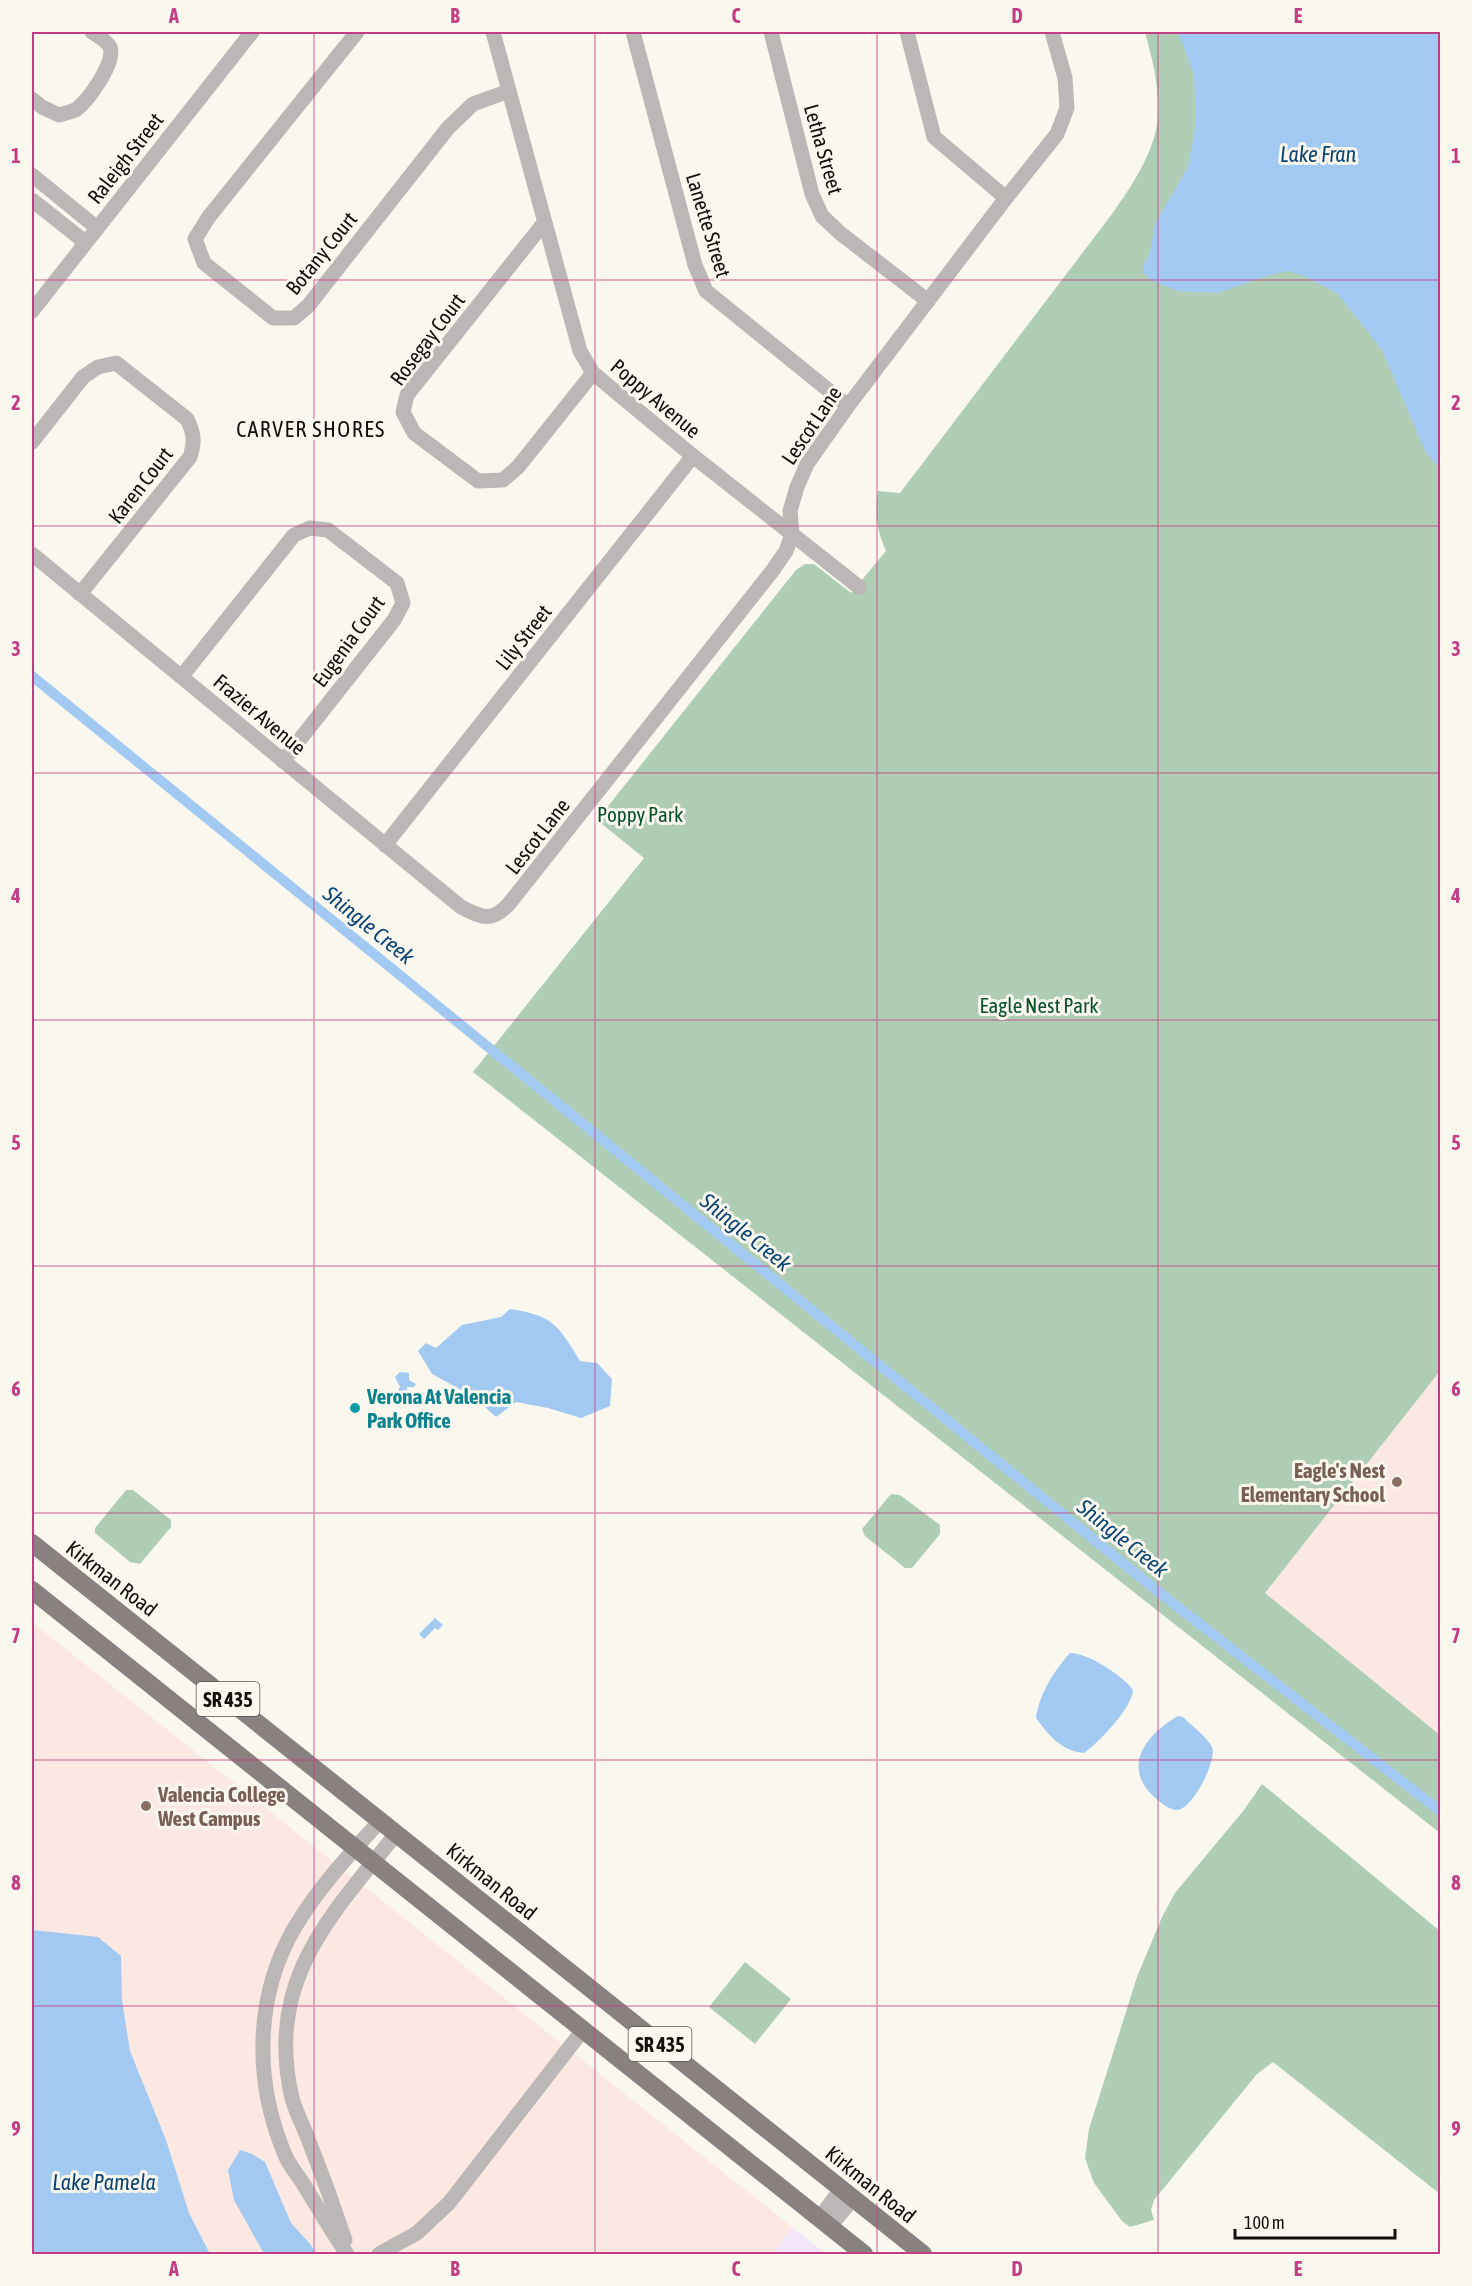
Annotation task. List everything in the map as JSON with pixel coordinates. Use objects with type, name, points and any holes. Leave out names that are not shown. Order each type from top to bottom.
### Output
[{"type":"main road","name":"Kirkman Road","points":[[32,1543],[923,2254]]},
{"type":"main road","name":"SR 435","points":[[32,1590],[864,2254]]},
{"type":"street","points":[[37,103],[59,115],[75,111],[83,103],[108,68],[112,56],[109,45],[92,32]]},
{"type":"street","name":"Raleigh Street","points":[[32,311],[252,32]]},
{"type":"street","name":"Botany Court","points":[[357,32],[208,218],[195,239],[204,263],[273,318],[294,318],[308,306],[448,128],[473,105],[509,91]]},
{"type":"street","name":"Poppy Avenue","points":[[493,32],[580,351],[593,373],[693,456],[859,587]]},
{"type":"street","name":"Lanette Street","points":[[633,32],[695,265],[706,291],[848,406]]},
{"type":"street","name":"Letha Street","points":[[771,32],[812,194],[822,216],[840,233],[928,301]]},
{"type":"street","points":[[906,32],[934,137],[1006,198]]},
{"type":"street","name":"Lescot Lane","points":[[461,907],[482,917],[498,916],[786,551],[792,534],[790,511],[807,464],[848,406],[1057,134],[1067,108],[1065,78],[1052,32]]},
{"type":"street","points":[[32,175],[97,228]]},
{"type":"street","points":[[32,200],[85,242]]},
{"type":"street","name":"Rosegay Court","points":[[544,223],[407,395],[403,412],[414,433],[478,481],[503,480],[518,467],[593,373]]},
{"type":"street","name":"Karen Court","points":[[32,442],[83,377],[98,367],[116,363],[187,419],[193,430],[194,445],[190,457],[80,594]]},
{"type":"street","name":"Lily Street","points":[[385,845],[693,456]]},
{"type":"street","name":"Eugenia Court","points":[[182,676],[294,535],[310,528],[328,530],[397,583],[402,603],[394,620],[283,761]]},
{"type":"street","name":"Frazier Avenue","points":[[32,554],[461,907]]},
{"type":"street","points":[[349,2254],[283,2153],[267,2097],[262,2050],[263,2031],[274,1973],[295,1927],[333,1875],[380,1821]]},
{"type":"street","points":[[349,2254],[293,2101],[286,2061],[288,2007],[303,1964],[319,1933],[396,1834]]},
{"type":"street","points":[[380,2254],[417,2234],[449,2203],[583,2030]]},
{"type":"street","points":[[824,2223],[847,2194]]},
{"type":"shaded area","name":"Eagle's Nest Elementary School","points":[[1440,1371],[1440,1735],[1265,1593]]},
{"type":"shaded area","name":"Valencia College West Campus","points":[[32,1622],[792,2227],[771,2254],[32,2254]]},
{"type":"shaded area","points":[[792,2227],[826,2254],[771,2254]]},
{"type":"green space","name":"Eagle Nest Park","points":[[1145,32],[1440,32],[1440,1371],[1265,1593],[1440,1735],[1440,1833],[473,1072],[644,858],[597,820],[796,570],[805,564],[814,564],[851,593],[886,551],[877,522],[878,491],[900,493],[1130,188],[1153,141],[1158,114],[1155,72]]},
{"type":"green space","points":[[126,1490],[133,1490],[171,1520],[171,1527],[140,1564],[130,1562],[95,1533],[95,1528]]},
{"type":"green space","points":[[891,1494],[900,1495],[940,1525],[940,1534],[912,1568],[905,1568],[865,1536],[862,1529]]},
{"type":"green space","points":[[1262,1784],[1440,1931],[1440,2194],[1273,2062],[1257,2074],[1154,2200],[1151,2210],[1154,2220],[1130,2227],[1122,2221],[1094,2183],[1085,2158],[1089,2129],[1137,1977],[1162,1917],[1175,1893],[1244,1810]]},
{"type":"green space","points":[[745,1962],[791,1999],[755,2044],[709,2007]]},
{"type":"water","name":"Lake Fran","points":[[1178,32],[1440,32],[1440,463],[1436,464],[1425,451],[1382,350],[1338,294],[1304,276],[1288,271],[1217,293],[1178,291],[1152,281],[1144,273],[1155,224],[1188,167],[1196,121],[1194,75]]},
{"type":"water","points":[[510,1309],[546,1319],[560,1331],[580,1361],[597,1363],[612,1379],[610,1406],[581,1418],[548,1408],[516,1402],[496,1417],[474,1397],[432,1374],[418,1351],[426,1343],[436,1348],[462,1325],[501,1317]]},
{"type":"water","points":[[400,1372],[409,1373],[409,1380],[416,1384],[414,1387],[407,1387],[408,1398],[400,1403],[393,1398],[400,1387],[395,1377]]},
{"type":"water","points":[[435,1618],[443,1625],[438,1630],[435,1628],[424,1639],[419,1634]]},
{"type":"water","points":[[1070,1653],[1086,1657],[1104,1666],[1133,1690],[1121,1715],[1106,1733],[1084,1753],[1062,1746],[1050,1736],[1036,1718],[1040,1700],[1048,1683]]},
{"type":"water","points":[[1178,1716],[1183,1717],[1206,1739],[1212,1747],[1213,1754],[1207,1773],[1196,1794],[1189,1803],[1176,1810],[1169,1808],[1153,1796],[1139,1773],[1139,1762],[1148,1741],[1157,1731]]},
{"type":"water","name":"Lake Pamela","points":[[32,1930],[98,1937],[121,1956],[122,2000],[130,2051],[166,2140],[189,2213],[210,2254],[32,2254]]},
{"type":"water","points":[[240,2150],[265,2162],[291,2223],[316,2254],[264,2254],[234,2200],[228,2170]]},
{"type":"waterway","name":"Shingle Creek","points":[[32,676],[1156,1590],[1440,1811]]},
{"type":"place","name":"Verona At Valencia Park Office","points":[[355,1408]]},
{"type":"place","name":"Eagle's Nest Elementary School","points":[[1397,1482]]},
{"type":"place","name":"Valencia College West Campus","points":[[146,1806]]},
{"type":"district","name":"CARVER SHORES","points":[[311,429]]},
{"type":"park label","name":"Poppy Park","points":[[640,814]]}]
